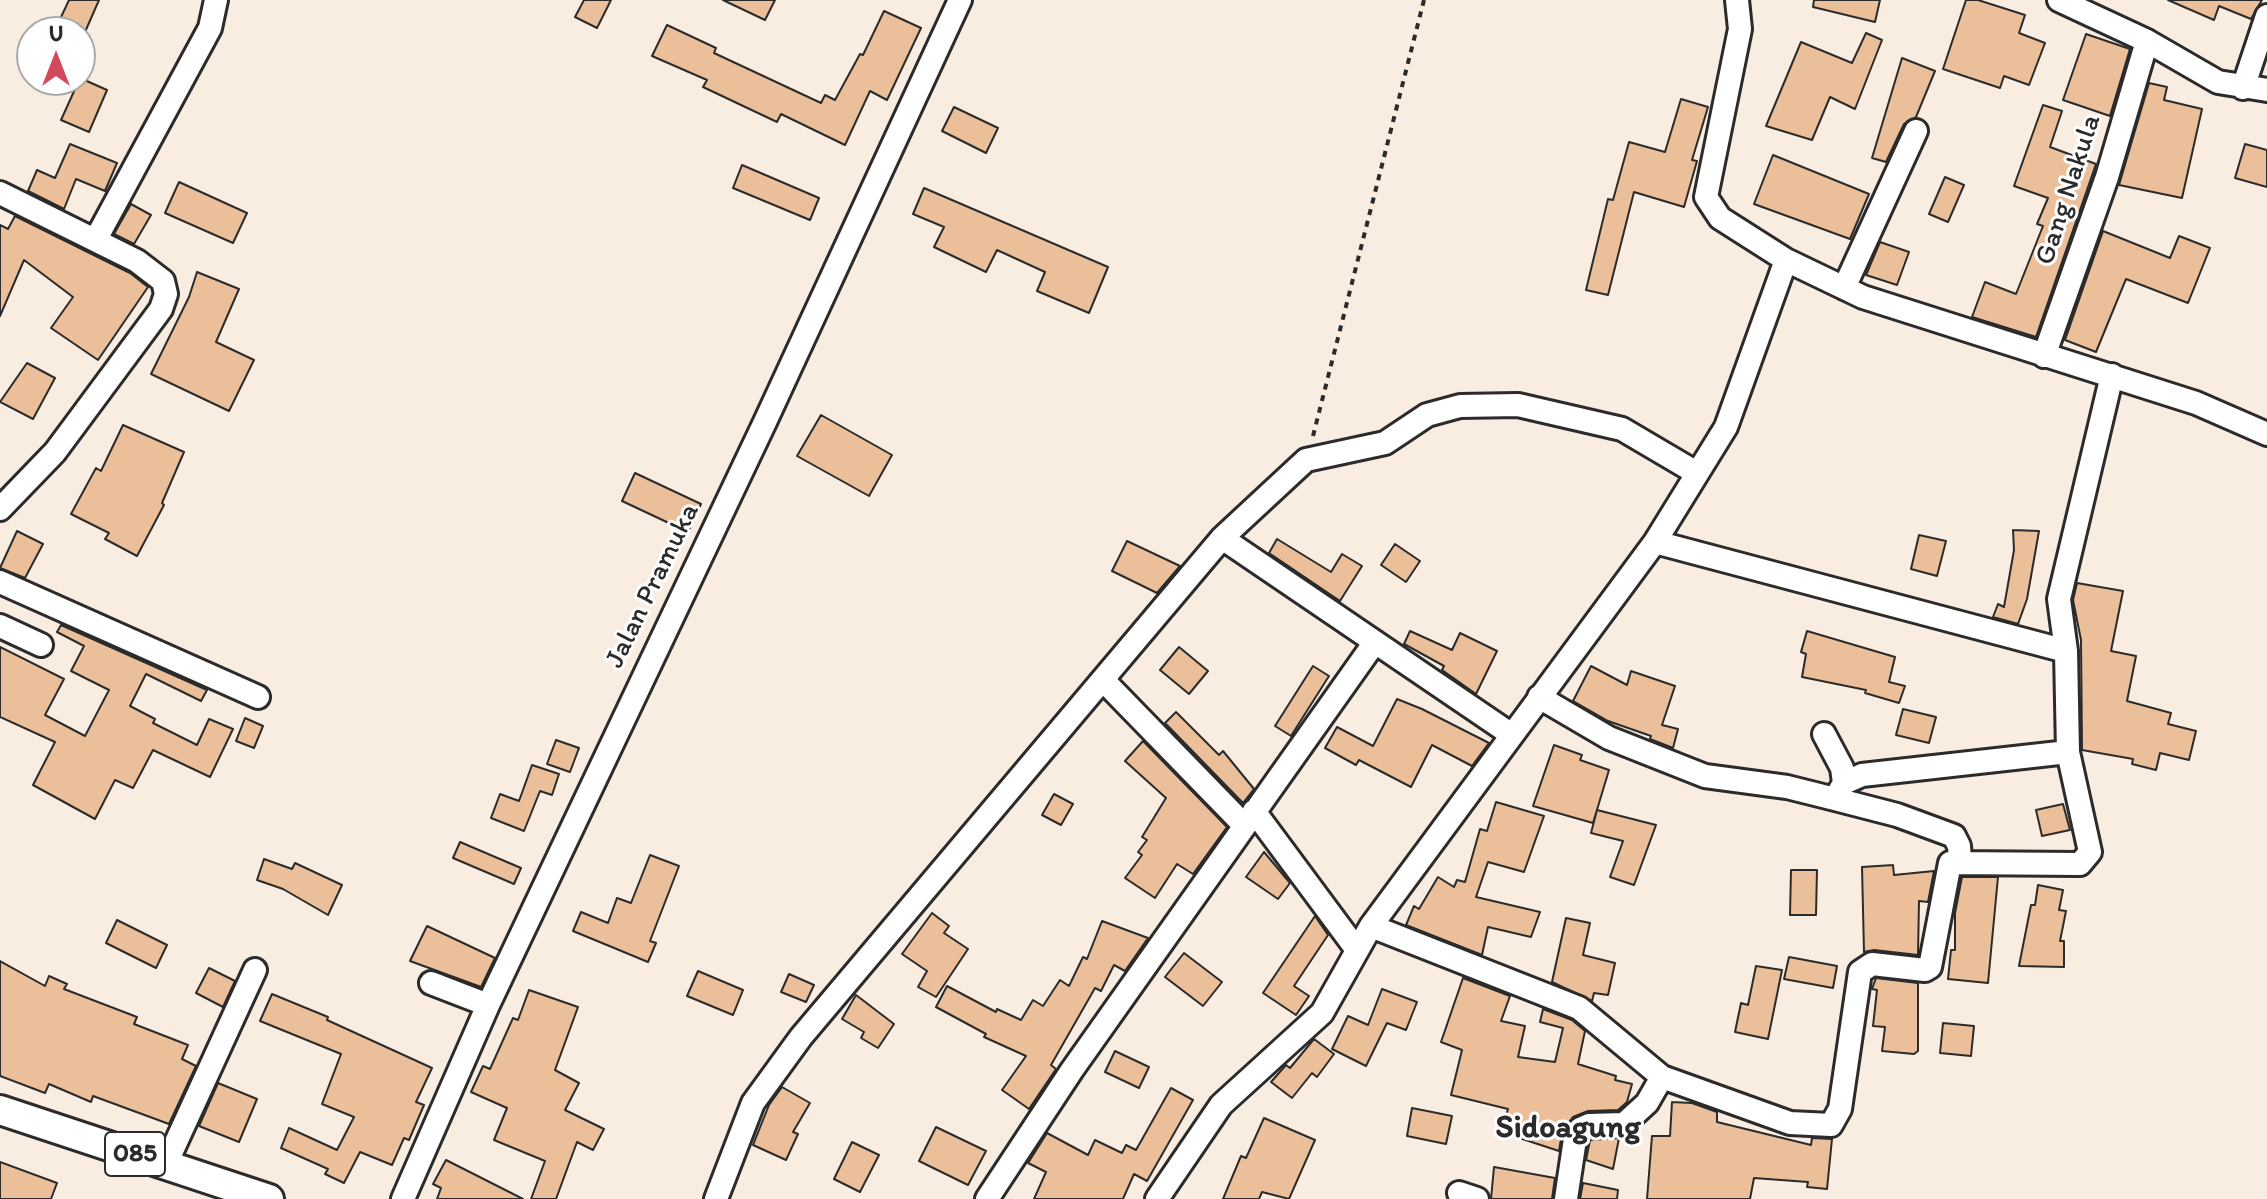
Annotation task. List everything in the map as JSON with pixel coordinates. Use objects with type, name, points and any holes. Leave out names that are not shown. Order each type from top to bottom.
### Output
[{"type":"main road","name":"085","points":[[0,1110],[269,1199]]},
{"type":"street","points":[[96,239],[210,28],[216,0]]},
{"type":"street","name":"Jalan Pramuka","points":[[403,1199],[488,1005],[765,422],[960,0]]},
{"type":"street","points":[[1737,0],[1740,29],[1706,197],[1720,218],[1786,260],[1844,288],[2044,356],[2196,403],[2267,434]]},
{"type":"street","points":[[2059,0],[2147,41],[2218,82],[2267,90]]},
{"type":"street","points":[[2243,88],[2267,16]]},
{"type":"street","name":"Gang Nakula","points":[[2044,356],[2107,177],[2147,41]]},
{"type":"street","points":[[1844,288],[1916,131]]},
{"type":"street","points":[[0,193],[137,261],[163,281],[166,294],[161,309],[55,452],[0,509]]},
{"type":"street","points":[[1157,1199],[1221,1105],[1322,1013],[1371,926],[1655,542],[1695,472],[1726,427],[1786,260]]},
{"type":"street","points":[[1371,926],[1579,1008],[1662,1077],[1790,1123],[1831,1125],[1840,1109],[1860,972],[1872,964],[1925,970],[1930,967],[1950,863],[1960,860],[2080,864],[2090,852],[2068,752],[2066,651],[2059,599],[2112,375]]},
{"type":"street","points":[[716,1199],[753,1103],[801,1037],[1222,538],[1306,460],[1385,443],[1427,415],[1460,406],[1518,405],[1622,429],[1695,472]]},
{"type":"street","points":[[1222,538],[1512,735]]},
{"type":"street","points":[[1655,542],[2066,651]]},
{"type":"street","points":[[0,582],[258,697]]},
{"type":"street","points":[[0,626],[41,645]]},
{"type":"street","points":[[987,1199],[1081,1057],[1375,642]]},
{"type":"street","points":[[1103,680],[1249,818],[1357,950]]},
{"type":"street","points":[[1539,697],[1609,738],[1705,776],[1840,791],[1954,836],[1959,846],[1960,860]]},
{"type":"street","points":[[1824,734],[1842,768],[1840,791]]},
{"type":"street","points":[[1840,791],[1862,775],[2068,752]]},
{"type":"street","points":[[166,1164],[255,970]]},
{"type":"street","points":[[431,983],[488,1005]]},
{"type":"street","points":[[1566,1199],[1575,1139],[1580,1129],[1589,1125],[1624,1124],[1647,1103],[1662,1077]]},
{"type":"path","points":[[1306,460],[1424,0]]},
{"type":"building","points":[[69,0],[99,0],[92,16],[62,16]]},
{"type":"building","points":[[584,0],[611,0],[597,28],[575,17]]},
{"type":"building","points":[[723,0],[775,0],[765,20]]},
{"type":"building","points":[[1814,0],[1880,0],[1875,22],[1813,7]]},
{"type":"building","points":[[1966,0],[1978,0],[2025,15],[2019,33],[2045,43],[2029,85],[2004,76],[2000,88],[1943,69]]},
{"type":"building","points":[[2168,0],[2262,0],[2251,19],[2219,6],[2214,20]]},
{"type":"building","points":[[884,11],[921,28],[887,100],[870,91],[845,145],[781,114],[777,122],[703,87],[707,80],[652,56],[667,25],[716,48],[714,53],[821,103],[825,95],[835,100],[860,54],[863,55]]},
{"type":"building","points":[[1866,33],[1882,40],[1855,109],[1830,97],[1812,140],[1766,126],[1801,42],[1852,63]]},
{"type":"building","points":[[2086,34],[2130,49],[2110,116],[2063,100]]},
{"type":"building","points":[[1902,58],[1935,71],[1916,117],[1904,124],[1886,162],[1872,158]]},
{"type":"building","points":[[2149,83],[2167,87],[2164,100],[2202,109],[2182,198],[2119,185]]},
{"type":"building","points":[[96,85],[107,90],[89,132],[61,120],[72,96],[96,96]]},
{"type":"building","points":[[1681,99],[1708,107],[1692,160],[1697,161],[1684,207],[1634,192],[1608,295],[1586,290],[1608,199],[1613,200],[1629,142],[1665,152]]},
{"type":"building","points":[[2043,105],[2062,111],[2050,147],[2096,164],[2036,337],[1972,317],[1985,282],[2016,294],[2043,226],[2037,224],[2048,198],[2014,186]]},
{"type":"building","points":[[954,107],[998,128],[986,153],[942,131]]},
{"type":"building","points":[[70,144],[117,163],[105,191],[76,179],[64,209],[28,191],[37,170],[55,178]]},
{"type":"building","points":[[2245,144],[2267,150],[2267,187],[2235,178]]},
{"type":"building","points":[[1773,155],[1869,194],[1850,239],[1754,204]]},
{"type":"building","points":[[742,165],[819,198],[810,220],[733,188]]},
{"type":"building","points":[[1945,177],[1964,185],[1948,222],[1929,214]]},
{"type":"building","points":[[179,182],[247,213],[233,243],[165,213]]},
{"type":"building","points":[[924,188],[1108,267],[1089,313],[1037,291],[1045,272],[997,250],[986,272],[934,247],[944,227],[913,214]]},
{"type":"building","points":[[131,204],[151,215],[134,244],[114,234]]},
{"type":"building","points":[[15,216],[130,273],[148,287],[98,360],[51,328],[73,297],[24,260],[0,316],[0,225],[8,229]]},
{"type":"building","points":[[2103,231],[2170,258],[2179,236],[2210,248],[2188,303],[2126,279],[2096,352],[2065,340]]},
{"type":"building","points":[[1880,242],[1909,252],[1897,285],[1866,275]]},
{"type":"building","points":[[197,272],[239,289],[216,342],[254,360],[229,411],[151,374],[189,297]]},
{"type":"building","points":[[27,363],[55,378],[33,419],[0,402]]},
{"type":"building","points":[[821,415],[892,455],[869,496],[797,456]]},
{"type":"building","points":[[123,425],[184,452],[162,503],[164,505],[137,556],[105,539],[109,533],[71,514],[96,468],[101,471]]},
{"type":"building","points":[[635,473],[701,504],[688,532],[622,501]]},
{"type":"building","points":[[2013,530],[2039,531],[2027,599],[2018,624],[1993,617],[1998,604],[2004,607],[2014,550]]},
{"type":"building","points":[[17,531],[43,544],[25,578],[0,568]]},
{"type":"building","points":[[1919,535],[1946,541],[1937,576],[1911,569]]},
{"type":"building","points":[[1277,539],[1331,572],[1342,554],[1362,566],[1340,601],[1269,553]]},
{"type":"building","points":[[1127,541],[1180,566],[1157,593],[1112,571]]},
{"type":"building","points":[[1395,544],[1420,561],[1406,582],[1381,565]]},
{"type":"building","points":[[2077,583],[2123,591],[2111,651],[2136,656],[2127,701],[2171,713],[2168,724],[2196,731],[2189,760],[2160,753],[2156,770],[2132,764],[2133,759],[2082,750],[2081,640],[2073,600]]},
{"type":"building","points":[[61,625],[207,690],[201,701],[146,674],[130,706],[155,719],[153,723],[197,745],[209,719],[233,729],[210,777],[153,750],[133,788],[115,780],[95,819],[33,785],[55,742],[0,717],[0,647],[64,679],[45,715],[85,736],[109,690],[71,671],[84,646],[57,632]]},
{"type":"building","points":[[1410,631],[1452,650],[1460,633],[1497,651],[1476,694],[1442,670],[1444,666],[1404,644]]},
{"type":"building","points":[[1807,631],[1895,657],[1889,682],[1905,686],[1899,703],[1865,693],[1866,690],[1802,677],[1806,654],[1801,652]]},
{"type":"building","points":[[1179,647],[1208,671],[1189,694],[1160,670]]},
{"type":"building","points":[[1313,666],[1329,676],[1291,736],[1275,726]]},
{"type":"building","points":[[1591,666],[1627,685],[1631,671],[1675,686],[1662,725],[1678,729],[1673,748],[1650,739],[1651,736],[1608,721],[1573,701]]},
{"type":"building","points":[[1397,699],[1489,743],[1472,766],[1432,745],[1411,787],[1359,760],[1356,765],[1325,748],[1337,727],[1373,746]]},
{"type":"building","points":[[1903,709],[1936,717],[1929,743],[1896,735]]},
{"type":"building","points":[[1176,712],[1219,755],[1223,751],[1254,789],[1243,803],[1165,723]]},
{"type":"building","points":[[245,718],[263,726],[254,748],[236,741]]},
{"type":"building","points":[[556,740],[579,748],[570,772],[547,764]]},
{"type":"building","points":[[1143,741],[1227,827],[1193,874],[1177,864],[1155,898],[1125,878],[1142,855],[1138,852],[1147,840],[1142,837],[1166,798],[1125,761]]},
{"type":"building","points":[[1554,745],[1582,755],[1580,760],[1609,770],[1593,823],[1533,806]]},
{"type":"building","points":[[532,765],[559,774],[552,795],[540,791],[524,831],[491,818],[500,794],[519,801]]},
{"type":"building","points":[[1054,794],[1073,804],[1061,825],[1042,815]]},
{"type":"building","points":[[1496,802],[1544,816],[1524,872],[1488,862],[1476,897],[1540,912],[1531,937],[1488,927],[1482,955],[1406,925],[1414,906],[1419,909],[1438,877],[1454,887],[1457,880],[1465,882],[1480,829],[1487,831]]},
{"type":"building","points":[[2063,804],[2070,830],[2042,836],[2036,810]]},
{"type":"building","points":[[1597,810],[1656,825],[1634,885],[1610,877],[1623,841],[1591,833]]},
{"type":"building","points":[[460,842],[521,868],[514,884],[453,858]]},
{"type":"building","points":[[1264,852],[1290,883],[1278,899],[1246,877]]},
{"type":"building","points":[[650,855],[679,866],[650,941],[656,943],[648,962],[573,931],[581,912],[608,923],[617,898],[631,903]]},
{"type":"building","points":[[264,859],[292,869],[295,863],[342,885],[328,915],[283,889],[257,880]]},
{"type":"building","points":[[1893,865],[1894,875],[1934,871],[1928,902],[1919,901],[1918,955],[1874,950],[1864,952],[1862,867]]},
{"type":"building","points":[[1791,870],[1817,870],[1816,915],[1790,915]]},
{"type":"building","points":[[1962,877],[1998,877],[1988,983],[1948,979],[1951,950],[1955,950],[1955,913]]},
{"type":"building","points":[[2038,885],[2063,890],[2059,910],[2066,911],[2060,941],[2064,941],[2064,967],[2019,966]]},
{"type":"building","points":[[932,913],[949,926],[944,933],[968,949],[936,997],[918,987],[927,971],[902,954]]},
{"type":"building","points":[[1315,916],[1328,935],[1294,986],[1309,996],[1296,1015],[1263,993]]},
{"type":"building","points":[[1566,918],[1590,923],[1583,955],[1615,963],[1608,995],[1594,993],[1592,1001],[1552,982]]},
{"type":"building","points":[[117,920],[167,945],[156,968],[106,943]]},
{"type":"building","points":[[1102,921],[1148,938],[1125,971],[1114,965],[1101,991],[1095,988],[1051,1065],[1056,1069],[1029,1109],[1002,1090],[1026,1056],[984,1037],[986,1034],[936,1007],[947,986],[996,1012],[997,1009],[1021,1020],[1033,1000],[1043,1006],[1060,980],[1069,986],[1083,957],[1087,959]]},
{"type":"building","points":[[427,926],[495,958],[481,987],[410,961]]},
{"type":"building","points":[[1184,953],[1222,982],[1203,1006],[1165,977]]},
{"type":"building","points":[[1789,957],[1837,966],[1833,988],[1784,979]]},
{"type":"building","points":[[0,961],[45,986],[49,976],[67,984],[64,989],[137,1017],[134,1024],[188,1045],[182,1059],[196,1066],[169,1124],[93,1096],[91,1102],[49,1084],[45,1093],[0,1076]]},
{"type":"building","points":[[1756,966],[1782,970],[1768,1039],[1735,1032],[1741,1003],[1748,1005]]},
{"type":"building","points":[[209,968],[235,981],[223,1007],[196,993]]},
{"type":"building","points":[[698,971],[743,990],[733,1015],[687,996]]},
{"type":"building","points":[[789,974],[814,985],[806,1002],[781,992]]},
{"type":"building","points":[[1463,978],[1510,996],[1501,1021],[1525,1026],[1518,1057],[1555,1062],[1563,1028],[1540,1022],[1543,1009],[1572,1020],[1585,1031],[1578,1064],[1632,1084],[1627,1102],[1618,1110],[1588,1111],[1573,1117],[1562,1133],[1559,1151],[1501,1132],[1508,1109],[1451,1095],[1462,1050],[1441,1042]]},
{"type":"building","points":[[1876,978],[1918,983],[1918,1051],[1914,1054],[1882,1051],[1885,1027],[1873,1026],[1877,990],[1872,989]]},
{"type":"building","points":[[1382,989],[1417,1002],[1406,1030],[1387,1023],[1366,1066],[1332,1049],[1348,1016],[1368,1025]]},
{"type":"building","points":[[529,990],[578,1007],[555,1070],[579,1083],[565,1110],[604,1129],[593,1150],[577,1142],[556,1199],[531,1199],[545,1161],[494,1140],[507,1108],[471,1092],[483,1066],[490,1069],[513,1018],[518,1020]]},
{"type":"building","points":[[272,994],[328,1017],[327,1020],[432,1068],[416,1102],[424,1105],[409,1140],[404,1138],[392,1165],[360,1152],[344,1183],[325,1174],[328,1169],[281,1148],[289,1128],[337,1150],[354,1117],[322,1104],[341,1054],[260,1021]]},
{"type":"building","points":[[856,995],[894,1024],[878,1048],[861,1038],[864,1032],[842,1019]]},
{"type":"building","points":[[1943,1023],[1974,1026],[1971,1056],[1940,1053]]},
{"type":"building","points":[[1314,1039],[1334,1054],[1317,1077],[1312,1073],[1292,1098],[1271,1082],[1286,1065],[1290,1068]]},
{"type":"building","points":[[1115,1051],[1149,1067],[1139,1088],[1105,1072]]},
{"type":"building","points":[[218,1083],[257,1099],[239,1142],[199,1126]]},
{"type":"building","points":[[782,1087],[810,1103],[793,1132],[798,1134],[786,1160],[753,1145],[769,1105]]},
{"type":"building","points":[[1171,1088],[1193,1100],[1147,1181],[1134,1174],[1123,1199],[1034,1199],[1046,1172],[1028,1163],[1047,1133],[1088,1155],[1095,1140],[1122,1153],[1126,1145],[1136,1150]]},
{"type":"building","points":[[1672,1102],[1692,1103],[1717,1112],[1717,1122],[1811,1145],[1812,1138],[1832,1139],[1827,1189],[1807,1187],[1808,1182],[1754,1178],[1750,1199],[1647,1199],[1652,1136],[1670,1136]]},
{"type":"building","points":[[1412,1108],[1452,1116],[1446,1144],[1407,1136]]},
{"type":"building","points":[[1264,1118],[1315,1140],[1289,1199],[1262,1192],[1259,1199],[1223,1199],[1241,1156],[1246,1158]]},
{"type":"building","points":[[936,1127],[986,1151],[968,1185],[919,1161]]},
{"type":"building","points":[[1619,1138],[1613,1169],[1586,1160],[1590,1140]]},
{"type":"building","points":[[852,1142],[879,1155],[860,1192],[834,1179]]},
{"type":"building","points":[[446,1160],[523,1199],[437,1199],[441,1188],[433,1184]]},
{"type":"building","points":[[0,1162],[57,1183],[51,1199],[0,1199]]},
{"type":"building","points":[[1494,1167],[1555,1178],[1552,1199],[1491,1199]]},
{"type":"building","points":[[1583,1183],[1618,1190],[1617,1199],[1580,1199]]},
{"type":"district","name":"Sidoagung","points":[[1568,1129]]}]
